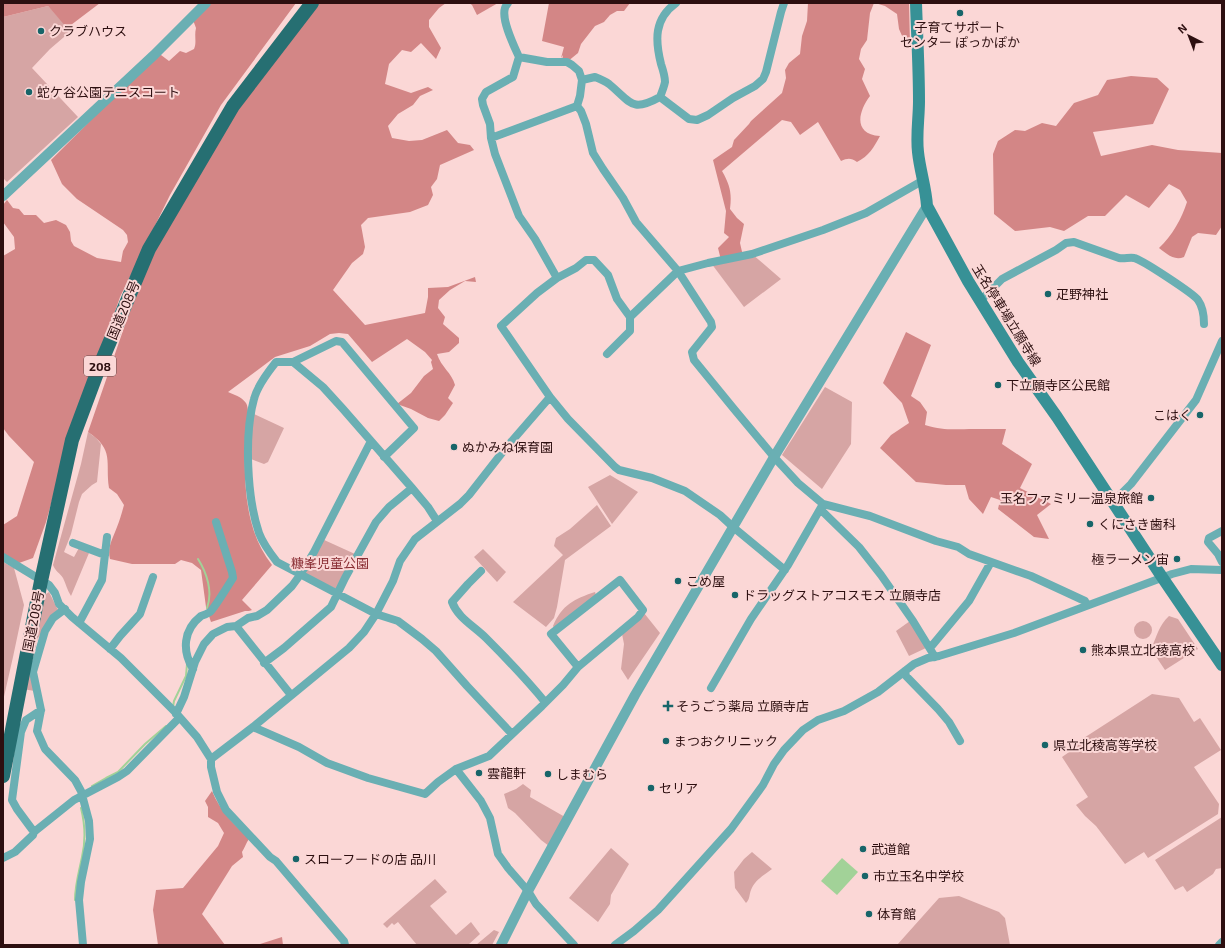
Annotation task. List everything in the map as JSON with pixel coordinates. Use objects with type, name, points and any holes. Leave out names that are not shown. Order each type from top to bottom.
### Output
[{"type":"highway","name":"国道208号","points":[[3,776],[40,581],[72,440],[100,365],[149,249],[233,106],[312,3]]},
{"type":"main road","name":"玉名停車場立願寺線","points":[[916,3],[919,101],[917,135],[918,154],[928,206],[968,281],[1018,362],[1057,417],[1162,577],[1222,665]]},
{"type":"street","points":[[3,196],[154,55],[206,3]]},
{"type":"street","points":[[508,3],[505,8],[505,18],[509,34],[519,57],[513,77],[486,92],[482,99],[490,124],[491,138],[495,154],[519,216],[557,278]]},
{"type":"street","points":[[582,80],[595,77],[608,83],[624,99],[632,104],[644,105],[660,97],[665,82],[656,43],[658,30],[662,16],[676,3]]},
{"type":"street","points":[[660,97],[689,119],[697,120],[708,115],[733,98],[755,86],[763,79],[766,72],[784,3]]},
{"type":"street","points":[[519,57],[547,62],[567,62],[579,72],[582,80],[577,106]]},
{"type":"street","points":[[491,138],[577,106]]},
{"type":"street","points":[[577,106],[581,111],[586,124],[593,153],[623,198],[636,222],[678,271],[711,322],[712,327],[692,352],[694,360],[774,457],[859,547],[881,575],[935,657]]},
{"type":"street","points":[[630,317],[678,271],[752,254],[823,230],[866,213],[922,181]]},
{"type":"street","points":[[501,945],[528,891],[635,695],[774,457],[928,206]]},
{"type":"street","points":[[980,301],[1002,279],[1066,243],[1074,242],[1119,258],[1126,259],[1133,257],[1142,261],[1186,289],[1198,299],[1204,317],[1204,324]]},
{"type":"street","points":[[607,354],[630,330],[630,317],[617,299],[608,275],[594,260],[586,260],[576,268],[557,278],[537,293],[500,326],[550,397],[568,419],[615,467],[619,470],[652,478],[685,491],[720,515],[785,570]]},
{"type":"street","points":[[384,457],[414,428],[342,342],[336,341],[293,362],[276,362],[267,374],[254,397],[250,415],[248,471],[250,492],[259,534],[268,551],[277,562],[376,614],[398,621],[436,651],[512,734]]},
{"type":"street","points":[[1113,502],[1131,484],[1196,400],[1222,341]]},
{"type":"street","points":[[293,362],[323,388],[371,440],[428,507],[437,521]]},
{"type":"street","points":[[211,759],[254,727],[348,648],[364,632],[376,614],[393,581],[400,561],[415,539],[460,504],[469,495],[505,449],[550,397]]},
{"type":"street","points":[[3,858],[15,852],[33,835],[34,832],[55,814],[81,796],[118,778],[126,771],[177,715],[193,669],[204,644],[213,634],[228,626],[236,626],[248,618],[257,616],[267,610],[292,586],[317,546],[371,440]]},
{"type":"street","points":[[264,663],[331,607],[376,522],[400,497],[412,488]]},
{"type":"street","points":[[822,507],[870,516],[936,541],[958,547],[969,554],[1031,576],[1085,601],[1087,605]]},
{"type":"street","points":[[711,688],[751,619],[785,570],[822,507]]},
{"type":"street","points":[[193,669],[188,661],[185,646],[190,628],[202,616],[209,613],[233,578],[216,522]]},
{"type":"street","points":[[1222,531],[1209,538],[1208,542],[1218,554],[1222,562]]},
{"type":"street","points":[[79,623],[102,580],[106,537]]},
{"type":"street","points":[[73,543],[105,555]]},
{"type":"street","points":[[3,557],[40,581],[49,585],[55,593],[59,604],[131,667],[197,737],[211,759],[211,767],[217,792],[226,810],[270,857],[276,860],[344,941],[345,945]]},
{"type":"street","points":[[930,648],[968,601],[991,562]]},
{"type":"street","points":[[615,945],[634,932],[658,910],[730,829],[763,785],[781,754],[803,730],[818,720],[844,711],[878,692],[914,664],[1014,633],[1162,577],[1191,569],[1222,570]]},
{"type":"street","points":[[481,571],[452,602],[454,608],[460,616],[486,638],[545,702]]},
{"type":"street","points":[[110,649],[140,614],[153,578]]},
{"type":"street","points":[[254,727],[299,747],[327,763],[368,778],[425,794],[456,769],[489,756],[563,685],[578,667],[638,617],[643,610],[620,580],[551,634],[578,667]]},
{"type":"street","points":[[65,609],[53,618],[45,631],[33,672],[41,710],[37,731],[45,749],[75,780],[81,791],[81,796],[89,821],[90,839],[81,882],[80,900],[84,945]]},
{"type":"street","points":[[236,626],[291,695]]},
{"type":"street","points":[[905,671],[910,680],[949,722],[960,742]]},
{"type":"street","points":[[34,832],[12,800],[21,732],[26,720],[41,710]]},
{"type":"street","points":[[456,769],[481,801],[490,818],[498,854],[528,891],[536,904],[574,945]]},
{"type":"street","points":[[1219,945],[1222,942]]},
{"type":"green space","name":"蛇ケ谷公園テニスコート","points":[[48,6],[71,31],[50,49],[32,68],[78,117],[7,182],[3,178],[3,17]]},
{"type":"green space","points":[[752,254],[781,279],[744,307],[711,263]]},
{"type":"green space","points":[[825,387],[852,402],[851,444],[822,489],[782,455]]},
{"type":"green space","points":[[252,413],[284,428],[268,462],[264,464],[251,459]]},
{"type":"green space","points":[[88,432],[101,444],[97,482],[82,494],[71,534],[64,552],[74,557],[80,546],[89,553],[71,596],[63,578],[53,565],[81,464]]},
{"type":"green space","points":[[610,475],[638,492],[612,524],[588,487]]},
{"type":"green space","points":[[597,505],[611,526],[565,560],[554,618],[546,627],[513,602],[563,555],[554,546],[556,538],[570,529]]},
{"type":"green space","name":"糠峯児童公園","points":[[322,539],[355,554],[337,588],[334,588],[304,573]]},
{"type":"green space","points":[[483,549],[506,572],[497,582],[474,557]]},
{"type":"green space","points":[[3,562],[14,568],[24,605],[3,701]]},
{"type":"green space","points":[[49,592],[61,613],[61,616],[46,626],[38,638],[29,669],[35,691],[22,689],[40,601],[43,596]]},
{"type":"green space","points":[[595,592],[596,595],[554,628],[553,626],[560,613],[565,608],[575,600]]},
{"type":"green space","points":[[644,613],[660,633],[628,680],[621,669],[624,644],[622,634]]},
{"type":"green space","points":[[1169,616],[1178,619],[1198,649],[1165,670],[1151,649],[1160,627]]},
{"type":"green space","points":[[910,621],[926,648],[909,656],[896,631]]},
{"type":"green space","points":[[1143,621],[1149,624],[1152,630],[1149,636],[1143,639],[1137,636],[1134,630],[1137,624]]},
{"type":"green space","points":[[1152,694],[1179,698],[1194,722],[1200,718],[1221,750],[1194,767],[1219,804],[1218,814],[1148,858],[1144,852],[1125,864],[1096,826],[1076,805],[1088,797],[1062,757],[1075,748],[1073,745]]},
{"type":"green space","points":[[523,784],[531,790],[530,797],[565,817],[549,846],[508,808],[504,794]]},
{"type":"green space","points":[[1222,817],[1222,868],[1216,869],[1213,874],[1187,892],[1183,886],[1175,890],[1155,860]]},
{"type":"green space","points":[[611,848],[629,864],[611,895],[610,904],[598,922],[569,898]]},
{"type":"green space","points":[[752,852],[772,869],[755,883],[746,903],[735,888],[734,872],[744,859]]},
{"type":"green space","points":[[435,879],[447,892],[430,906],[456,935],[471,922],[480,934],[468,945],[417,945],[398,922],[394,925],[392,923],[387,928],[383,924]]},
{"type":"green space","points":[[959,896],[999,912],[1005,918],[1010,945],[897,945],[939,898]]},
{"type":"green space","points":[[494,930],[499,932],[492,945],[476,945]]},
{"type":"shaded area","points":[[3,3],[100,3],[67,28],[48,6],[3,17]]},
{"type":"shaded area","points":[[210,3],[296,3],[221,105],[170,195],[120,297],[58,479],[46,522],[33,558],[19,563],[3,554],[3,525],[17,516],[34,462],[3,428],[3,256],[15,249],[14,237],[3,222],[3,205],[7,200],[13,208],[19,209],[24,215],[36,215],[44,223],[56,220],[66,225],[70,232],[71,241],[74,246],[97,258],[121,262],[123,251],[128,242],[127,235],[123,230],[77,199],[62,184],[51,160],[156,55],[161,55],[169,61],[180,51],[186,53],[194,49],[196,28],[193,20]]},
{"type":"shaded area","points":[[319,3],[446,3],[439,8],[429,20],[429,27],[441,48],[436,59],[421,43],[411,52],[402,50],[389,64],[385,84],[411,93],[428,87],[433,90],[420,96],[413,105],[398,114],[388,126],[392,138],[409,141],[422,140],[447,130],[458,143],[470,145],[474,150],[440,165],[437,179],[431,187],[433,195],[428,205],[410,212],[368,218],[361,225],[365,247],[363,254],[352,263],[333,290],[365,325],[425,313],[428,288],[448,287],[475,277],[476,282],[465,281],[450,290],[439,300],[438,308],[445,317],[443,324],[459,338],[459,343],[449,352],[437,354],[455,385],[448,398],[453,403],[439,421],[428,418],[411,409],[397,404],[411,393],[424,376],[433,369],[431,362],[432,360],[425,352],[407,339],[372,362],[348,334],[330,334],[310,346],[275,357],[228,392],[242,399],[246,403],[248,418],[245,443],[245,479],[248,509],[263,552],[272,565],[242,600],[252,610],[211,622],[206,607],[201,570],[192,563],[181,560],[175,564],[132,564],[110,559],[109,555],[112,539],[124,505],[117,494],[109,488],[108,464],[105,451],[102,445],[88,432],[136,293],[158,245],[235,114]]},
{"type":"shaded area","points":[[469,3],[498,3],[477,15],[472,5]]},
{"type":"shaded area","points":[[549,3],[630,3],[624,11],[617,11],[610,15],[604,22],[595,26],[581,44],[578,53],[567,62],[562,61],[563,55],[561,58],[564,47],[542,41]]},
{"type":"shaded area","points":[[808,3],[874,3],[870,13],[867,40],[861,49],[859,59],[865,69],[862,79],[870,96],[863,109],[860,121],[865,131],[880,136],[871,151],[861,160],[857,162],[849,159],[841,161],[818,122],[800,135],[791,122],[782,120],[722,171],[730,189],[730,209],[744,224],[740,243],[743,256],[721,260],[718,248],[729,237],[724,233],[726,211],[713,160],[732,147],[734,140],[751,121],[782,93],[786,78],[785,70],[789,63],[800,54],[802,36],[807,21]]},
{"type":"shaded area","points":[[875,3],[909,3],[910,44],[907,47],[899,29],[897,14],[885,6]]},
{"type":"shaded area","points":[[1131,76],[1157,78],[1169,89],[1153,124],[1093,132],[1101,156],[1152,145],[1178,150],[1222,153],[1222,226],[1216,235],[1198,233],[1192,237],[1184,257],[1180,258],[1171,256],[1159,248],[1176,226],[1187,202],[1180,190],[1169,184],[1149,208],[1126,195],[1105,216],[1088,216],[1064,231],[1050,227],[1015,231],[994,214],[993,154],[998,141],[1015,130],[1025,131],[1042,123],[1056,126],[1074,103],[1098,95],[1107,80]]},
{"type":"shaded area","points":[[906,332],[931,345],[911,396],[920,402],[927,412],[925,425],[950,429],[1006,429],[1002,444],[1032,464],[1020,488],[1051,504],[1037,515],[1049,539],[1034,537],[998,509],[1000,500],[991,497],[983,514],[969,499],[965,485],[916,482],[880,448],[891,435],[909,423],[902,403],[883,383]]},
{"type":"shaded area","points":[[212,791],[223,811],[249,839],[242,852],[243,857],[232,866],[202,914],[225,945],[158,945],[153,910],[156,890],[183,888],[218,846],[224,833],[218,823],[208,817],[208,807],[205,801]]},
{"type":"shaded area","points":[[842,858],[858,872],[837,895],[821,881]]},
{"type":"shaded area","points":[[282,937],[283,945],[257,945]]},
{"type":"waterway","points":[[198,559],[204,570],[208,583],[209,602],[207,608]]},
{"type":"waterway","points":[[173,707],[174,701],[186,676],[187,664]]},
{"type":"waterway","points":[[92,786],[118,772],[145,744],[166,726]]},
{"type":"waterway","points":[[75,900],[76,884],[84,844],[84,826],[81,808]]},
{"type":"place","name":"子育てサポート センター ぽっかぽか","points":[[960,13]]},
{"type":"place","name":"クラブハウス","points":[[41,31]]},
{"type":"place","name":"蛇ケ谷公園テニスコート","points":[[29,92]]},
{"type":"place","name":"疋野神社","points":[[1048,294]]},
{"type":"place","name":"下立願寺区公民館","points":[[998,385]]},
{"type":"place","name":"こはく","points":[[1200,415]]},
{"type":"place","name":"ぬかみね保育園","points":[[454,447]]},
{"type":"place","name":"玉名ファミリー温泉旅館","points":[[1151,498]]},
{"type":"place","name":"くにさき歯科","points":[[1090,524]]},
{"type":"place","name":"極ラーメン宙","points":[[1177,559]]},
{"type":"place","name":"こめ屋","points":[[678,581]]},
{"type":"place","name":"ドラッグストアコスモス 立願寺店","points":[[735,595]]},
{"type":"place","name":"熊本県立北稜高校","points":[[1083,650]]},
{"type":"place","name":"そうごう薬局 立願寺店","points":[[668,706]]},
{"type":"place","name":"まつおクリニック","points":[[666,741]]},
{"type":"place","name":"県立北稜高等学校","points":[[1045,745]]},
{"type":"place","name":"雲龍軒","points":[[479,773]]},
{"type":"place","name":"しまむら","points":[[548,774]]},
{"type":"place","name":"セリア","points":[[651,788]]},
{"type":"place","name":"武道館","points":[[863,849]]},
{"type":"place","name":"スローフードの店 品川","points":[[296,859]]},
{"type":"place","name":"市立玉名中学校","points":[[865,876]]},
{"type":"place","name":"体育館","points":[[869,914]]}]
